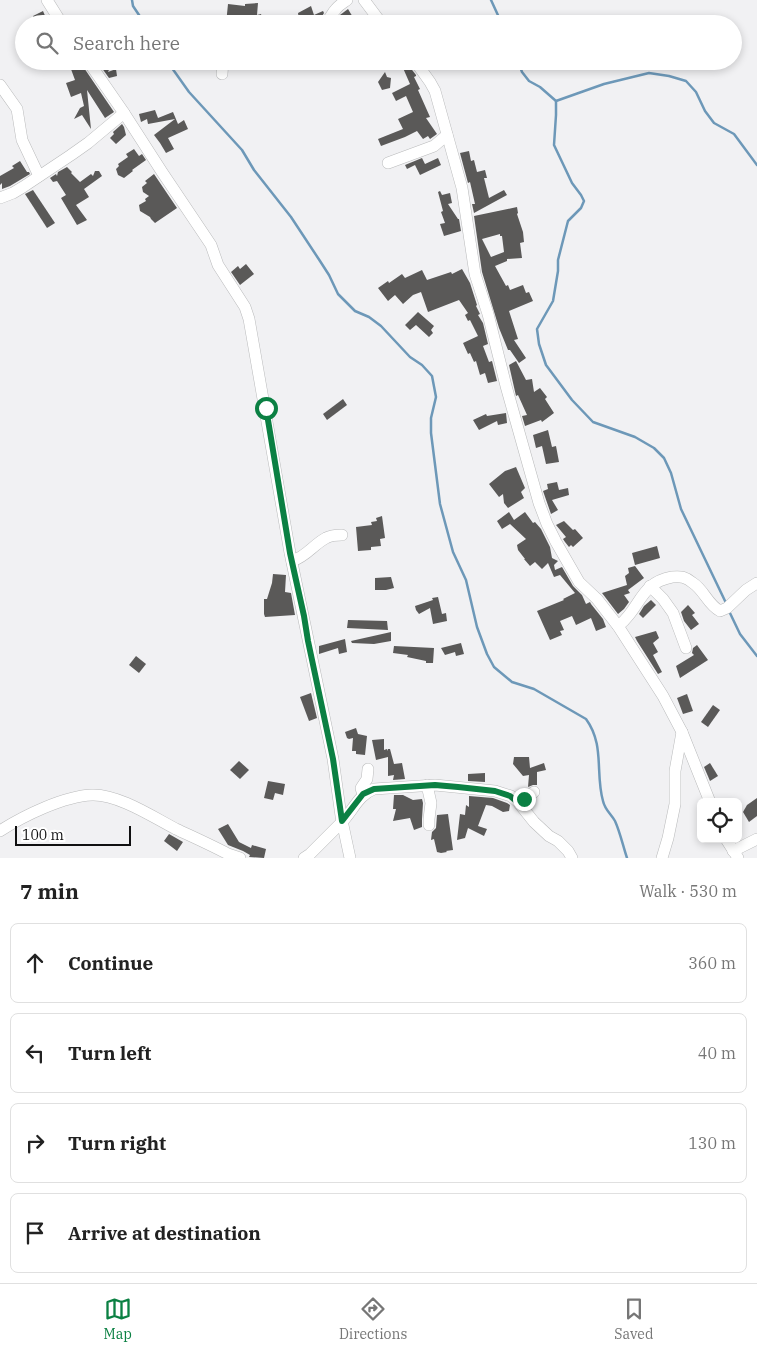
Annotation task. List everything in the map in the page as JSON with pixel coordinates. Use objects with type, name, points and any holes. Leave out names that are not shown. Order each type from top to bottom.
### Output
[{"type":"street","points":[[47,0],[56,15]]},
{"type":"street","points":[[331,15],[334,10],[347,0]]},
{"type":"street","points":[[364,0],[375,15]]},
{"type":"street","points":[[94,70],[211,245],[218,266],[247,312],[266,408],[292,561],[333,759],[342,821],[350,858]]},
{"type":"street","points":[[222,70],[222,74]]},
{"type":"street","points":[[421,70],[435,91],[462,188],[475,274],[488,314],[506,386],[540,503],[556,542],[580,582],[597,599],[618,626],[664,696],[682,732],[708,798]]},
{"type":"street","points":[[0,85],[17,109],[22,140],[39,176]]},
{"type":"street","points":[[0,198],[13,193],[88,143],[124,113]]},
{"type":"street","points":[[388,164],[434,146],[446,135]]},
{"type":"street","points":[[292,561],[300,558],[325,538],[342,535]]},
{"type":"street","points":[[618,626],[629,615],[645,591],[650,586],[664,579],[679,576],[686,577],[695,584],[712,606],[720,611],[727,608],[746,590],[757,583]]},
{"type":"street","points":[[650,586],[663,599],[673,614],[686,648]]},
{"type":"street","points":[[662,858],[675,804],[675,771],[682,732]]},
{"type":"street","points":[[363,794],[361,788],[367,779],[368,769]]},
{"type":"street","points":[[304,858],[342,821],[363,794],[374,789],[427,786],[450,786],[495,791],[510,796],[520,804],[534,822],[549,836],[558,841],[572,858]]},
{"type":"street","points":[[427,786],[431,803],[428,819],[429,825]]},
{"type":"street","points":[[520,804],[534,792]]},
{"type":"street","points":[[0,832],[14,822],[48,807],[78,797],[93,795],[110,798],[137,808],[228,854],[240,858]]},
{"type":"street","points":[[728,843],[735,855],[757,839]]},
{"type":"building","points":[[258,3],[257,15],[227,15],[228,4],[245,6],[245,4]]},
{"type":"building","points":[[311,6],[314,15],[298,15],[298,13]]},
{"type":"building","points":[[348,9],[352,15],[340,15]]},
{"type":"building","points":[[43,11],[45,15],[35,15]]},
{"type":"building","points":[[323,11],[323,15],[314,15]]},
{"type":"building","points":[[71,70],[85,70],[114,112],[105,118],[87,90],[91,129],[82,115],[74,119],[80,108],[84,106],[81,93],[71,97],[66,83],[75,80]]},
{"type":"building","points":[[103,70],[109,70],[108,72],[116,70],[117,76],[109,78]]},
{"type":"building","points":[[404,70],[412,70],[416,75],[414,77],[420,89],[418,90],[430,117],[426,118],[437,134],[430,139],[428,136],[423,139],[417,131],[381,146],[378,139],[403,129],[398,119],[413,112],[406,96],[396,101],[392,93],[410,84]]},
{"type":"building","points":[[385,72],[387,77],[391,78],[390,88],[382,90],[378,82]]},
{"type":"building","points":[[155,110],[158,118],[173,112],[178,124],[184,120],[188,129],[168,138],[174,149],[166,153],[154,135],[175,119],[148,124],[147,119],[141,122],[139,114]]},
{"type":"building","points":[[122,124],[126,135],[116,144],[110,138],[114,134],[113,132]]},
{"type":"building","points":[[134,149],[139,156],[142,154],[146,160],[124,178],[118,175],[116,169],[119,166],[118,164],[128,157],[126,154]]},
{"type":"building","points":[[469,151],[471,161],[474,160],[477,172],[485,170],[487,178],[484,178],[489,198],[504,190],[507,195],[474,213],[472,204],[475,204],[470,182],[468,183],[460,153]]},
{"type":"building","points":[[422,158],[425,164],[438,158],[441,165],[420,175],[415,165],[407,169],[405,165]]},
{"type":"building","points":[[20,161],[30,174],[2,189],[0,176],[14,168],[12,166]]},
{"type":"building","points":[[67,167],[80,182],[91,174],[93,176],[95,171],[99,171],[102,176],[84,189],[89,197],[76,205],[87,220],[77,225],[61,198],[66,195],[57,181],[53,182],[50,178],[56,174],[57,176],[58,172]]},
{"type":"building","points":[[154,174],[177,208],[155,223],[150,217],[140,211],[139,205],[146,201],[145,199],[149,196],[143,192],[142,187],[147,183],[145,181]]},
{"type":"building","points":[[33,190],[55,223],[47,228],[25,194]]},
{"type":"building","points":[[440,191],[442,195],[450,193],[452,203],[448,204],[459,219],[461,231],[444,236],[440,224],[445,223],[441,212],[443,211],[438,192]]},
{"type":"building","points":[[517,207],[524,242],[520,243],[522,258],[507,259],[507,261],[495,266],[510,290],[523,285],[526,293],[529,292],[533,301],[509,311],[518,339],[514,340],[526,358],[519,363],[510,350],[508,350],[499,328],[482,272],[474,216]],"holes":[[[500,234],[502,236],[504,252],[491,257],[482,239]]]},
{"type":"building","points":[[246,264],[254,274],[240,285],[231,272],[238,266],[240,269]]},
{"type":"building","points":[[462,269],[470,283],[480,314],[478,315],[483,323],[488,344],[483,346],[489,362],[492,361],[497,381],[488,383],[485,373],[480,375],[476,361],[474,362],[470,353],[468,354],[463,343],[478,336],[470,320],[468,321],[465,315],[468,313],[459,300],[428,312],[421,292],[413,295],[403,304],[395,295],[388,301],[378,288],[402,274],[405,278],[422,270],[427,280],[451,272],[452,274]]},
{"type":"building","points":[[418,312],[434,326],[431,330],[433,333],[429,337],[416,325],[410,330],[405,325]]},
{"type":"building","points":[[516,361],[526,380],[532,379],[534,392],[540,388],[547,397],[545,399],[554,413],[542,422],[541,420],[525,426],[522,416],[527,415],[518,395],[516,396],[509,365]]},
{"type":"building","points":[[343,399],[347,405],[327,420],[323,414]]},
{"type":"building","points":[[506,413],[507,423],[498,425],[497,421],[479,430],[473,420],[486,414],[487,416]]},
{"type":"building","points":[[548,430],[552,447],[556,446],[559,462],[546,464],[542,446],[536,448],[533,435]]},
{"type":"building","points":[[516,467],[525,488],[521,492],[524,498],[508,508],[504,503],[503,494],[499,497],[489,484],[505,471]]},
{"type":"building","points":[[557,482],[559,490],[568,488],[569,495],[552,500],[558,510],[551,514],[543,491],[548,489],[547,484]]},
{"type":"building","points":[[509,512],[514,520],[525,512],[533,523],[535,522],[541,529],[550,547],[552,558],[558,561],[554,565],[555,570],[562,567],[573,586],[582,595],[586,604],[590,602],[603,619],[606,627],[596,631],[591,618],[576,625],[572,616],[560,621],[564,630],[560,631],[562,635],[550,640],[537,611],[564,600],[575,593],[560,575],[554,577],[548,563],[542,569],[535,562],[530,566],[524,559],[517,545],[526,539],[510,524],[502,529],[497,521]]},
{"type":"building","points":[[382,516],[385,538],[380,539],[381,546],[371,547],[371,550],[358,551],[356,527],[372,525],[371,522],[377,521],[376,518]]},
{"type":"building","points":[[564,521],[583,538],[573,547],[571,545],[569,547],[565,542],[563,539],[566,537],[556,525]]},
{"type":"building","points":[[657,546],[660,558],[635,565],[632,553]]},
{"type":"building","points":[[635,566],[644,578],[628,590],[630,593],[624,595],[629,602],[618,614],[602,593],[627,585],[625,576],[629,573],[628,568]]},
{"type":"building","points":[[273,574],[286,575],[285,592],[291,593],[295,615],[265,617],[264,599],[267,599]]},
{"type":"building","points":[[391,577],[394,588],[375,590],[375,578]]},
{"type":"building","points":[[438,597],[442,614],[446,613],[447,621],[433,624],[430,608],[419,614],[415,606]]},
{"type":"building","points":[[651,600],[656,605],[643,618],[639,614]]},
{"type":"building","points":[[688,605],[695,613],[692,615],[699,624],[691,630],[684,621],[681,612]]},
{"type":"building","points":[[348,620],[387,621],[388,630],[347,628]]},
{"type":"building","points":[[656,631],[659,638],[653,643],[658,652],[653,655],[662,672],[658,674],[635,637]]},
{"type":"building","points":[[391,632],[391,641],[374,644],[352,643],[351,641]]},
{"type":"building","points":[[345,639],[347,652],[339,654],[338,648],[319,654],[319,646]]},
{"type":"building","points":[[461,643],[464,654],[456,656],[455,652],[445,655],[441,648]]},
{"type":"building","points":[[697,645],[708,660],[680,678],[676,666],[694,655],[692,653],[693,648]]},
{"type":"building","points":[[394,646],[434,648],[433,663],[426,663],[426,661],[407,657],[408,655],[393,653]]},
{"type":"building","points":[[136,656],[146,664],[139,673],[129,665]]},
{"type":"building","points":[[311,693],[317,718],[309,721],[300,697]]},
{"type":"building","points":[[687,694],[693,711],[683,714],[677,698]]},
{"type":"building","points":[[713,705],[720,710],[708,727],[701,722]]},
{"type":"building","points":[[356,728],[358,734],[367,736],[365,755],[356,754],[356,751],[352,751],[353,738],[347,738],[345,732]]},
{"type":"building","points":[[384,739],[384,750],[390,749],[394,764],[402,763],[405,779],[393,780],[394,775],[388,776],[388,757],[376,760],[372,740]]},
{"type":"building","points":[[514,757],[529,757],[530,768],[544,763],[546,770],[537,772],[537,785],[528,787],[529,775],[523,776],[513,764]]},
{"type":"building","points":[[239,761],[249,770],[240,779],[230,770]]},
{"type":"building","points":[[710,763],[718,776],[710,781],[704,767]]},
{"type":"building","points":[[485,773],[485,782],[468,781],[468,774]]},
{"type":"building","points":[[268,781],[285,784],[283,795],[275,793],[273,800],[264,798]]},
{"type":"building","points":[[394,795],[403,795],[413,800],[422,799],[422,827],[414,830],[410,818],[393,821],[396,809],[393,809]]},
{"type":"building","points":[[469,796],[493,798],[507,803],[510,805],[509,811],[503,812],[486,805],[478,826],[487,829],[484,836],[468,828],[465,838],[457,840],[460,814],[465,815],[466,805],[469,807]]},
{"type":"building","points":[[757,798],[757,816],[749,822],[743,812],[747,805]]},
{"type":"building","points":[[448,814],[453,850],[441,853],[437,852],[434,839],[431,840],[432,832],[436,828],[437,815]]},
{"type":"building","points":[[228,824],[239,842],[251,848],[252,845],[266,849],[264,858],[249,857],[250,855],[243,851],[228,845],[218,829]]},
{"type":"building","points":[[169,834],[183,842],[177,851],[164,841]]},
{"type":"waterway","points":[[132,0],[133,6],[139,15]]},
{"type":"waterway","points":[[491,0],[498,15]]},
{"type":"waterway","points":[[173,70],[189,92],[242,150],[254,170],[291,217],[329,275],[338,294],[355,311],[369,317],[381,326],[410,357],[422,365],[432,376],[436,397],[431,418],[431,433],[440,504],[453,552],[466,580],[477,627],[487,654],[494,667],[512,682],[534,689],[586,719],[596,739],[604,804],[615,821],[627,858]]},
{"type":"waterway","points":[[521,70],[529,81],[540,87],[556,101],[554,145],[572,183],[584,201],[581,208],[568,221],[558,260],[553,301],[537,329],[539,344],[546,365],[572,400],[593,422],[635,437],[654,448],[664,458],[671,473],[681,509],[726,603]]},
{"type":"waterway","points":[[556,101],[604,84],[649,73],[686,81],[696,92],[705,111],[714,123],[734,134],[757,165]]},
{"type":"waterway","points":[[729,611],[740,634],[757,656]]},
{"type":"route","points":[[266,408],[290,553],[333,759],[342,821],[360,797],[374,789],[435,785],[495,791],[510,796],[520,804],[524,799]]}]
